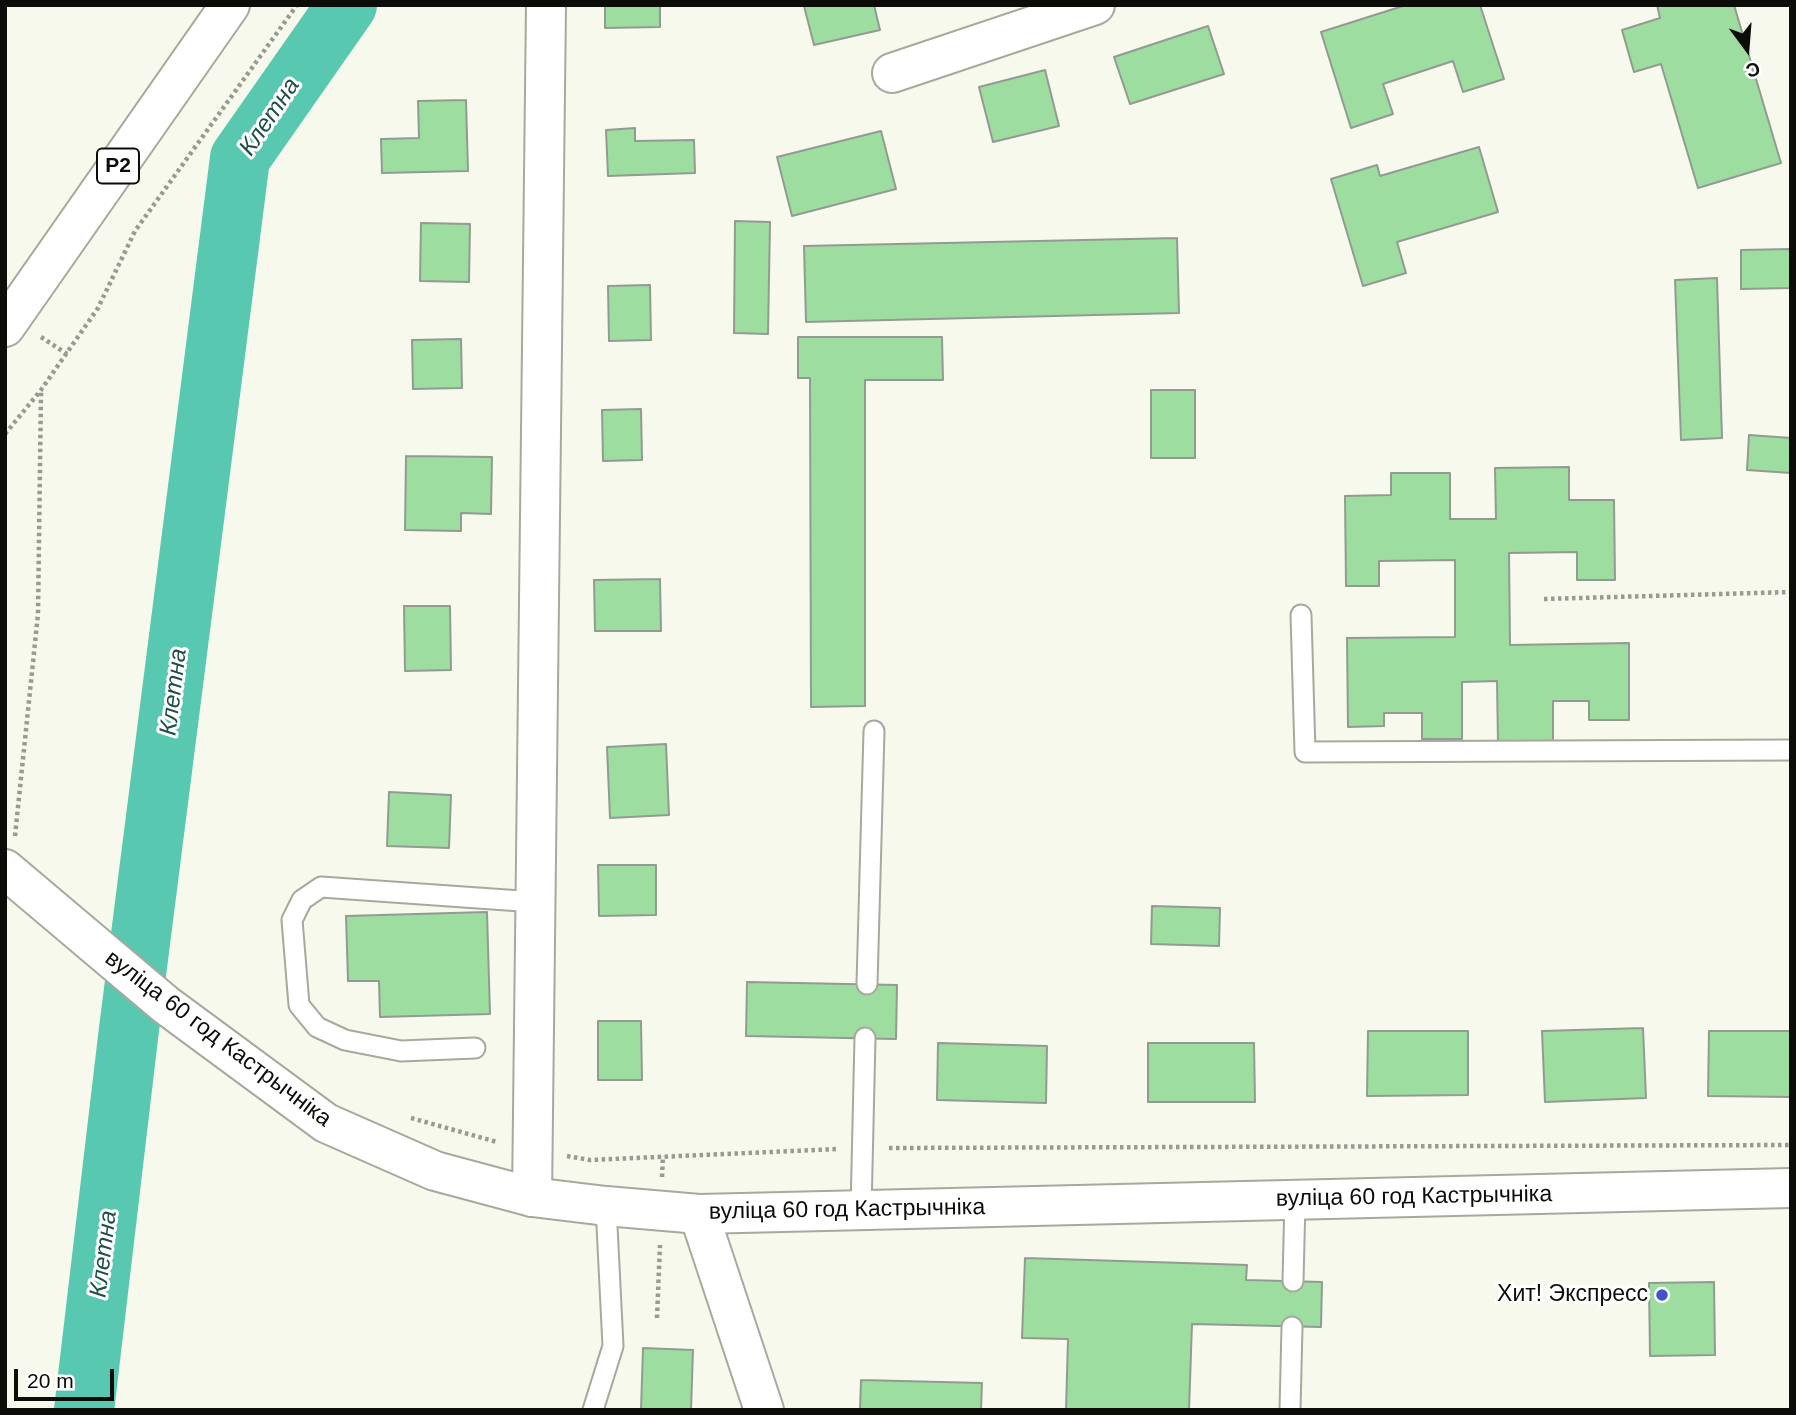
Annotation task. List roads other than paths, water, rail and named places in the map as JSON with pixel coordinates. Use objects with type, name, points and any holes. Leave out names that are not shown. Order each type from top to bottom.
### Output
[{"type":"street","name":"Р2","points":[[5,327],[230,5]]},
{"type":"street","points":[[532,1197],[546,5]]},
{"type":"street","points":[[892,73],[1095,5]]},
{"type":"street","name":"вуліца 60 год Кастрычніка","points":[[10,856],[63,919],[166,1005],[326,1123],[435,1171],[532,1197],[699,1214],[1791,1188]]},
{"type":"street","points":[[699,1214],[764,1410]]},
{"type":"street","points":[[751,1410],[752,1372]]},
{"type":"lane","points":[[1301,615],[1305,752],[1791,750]]},
{"type":"lane","points":[[867,984],[873,731]]},
{"type":"lane","points":[[475,1048],[401,1051],[345,1040],[317,1027],[299,1004],[292,920],[302,900],[321,887],[536,902]]},
{"type":"lane","points":[[861,1210],[865,1038]]},
{"type":"lane","points":[[1293,1281],[1295,1200]]},
{"type":"lane","points":[[593,1410],[612,1346],[607,1206]]},
{"type":"lane","points":[[1290,1410],[1292,1327]]},
{"type":"waterway","name":"Клетна","points":[[84,1410],[129,1029],[240,158],[347,5]]},
{"type":"place","name":"Хит! Экспресс","points":[[1662,1295]]}]
